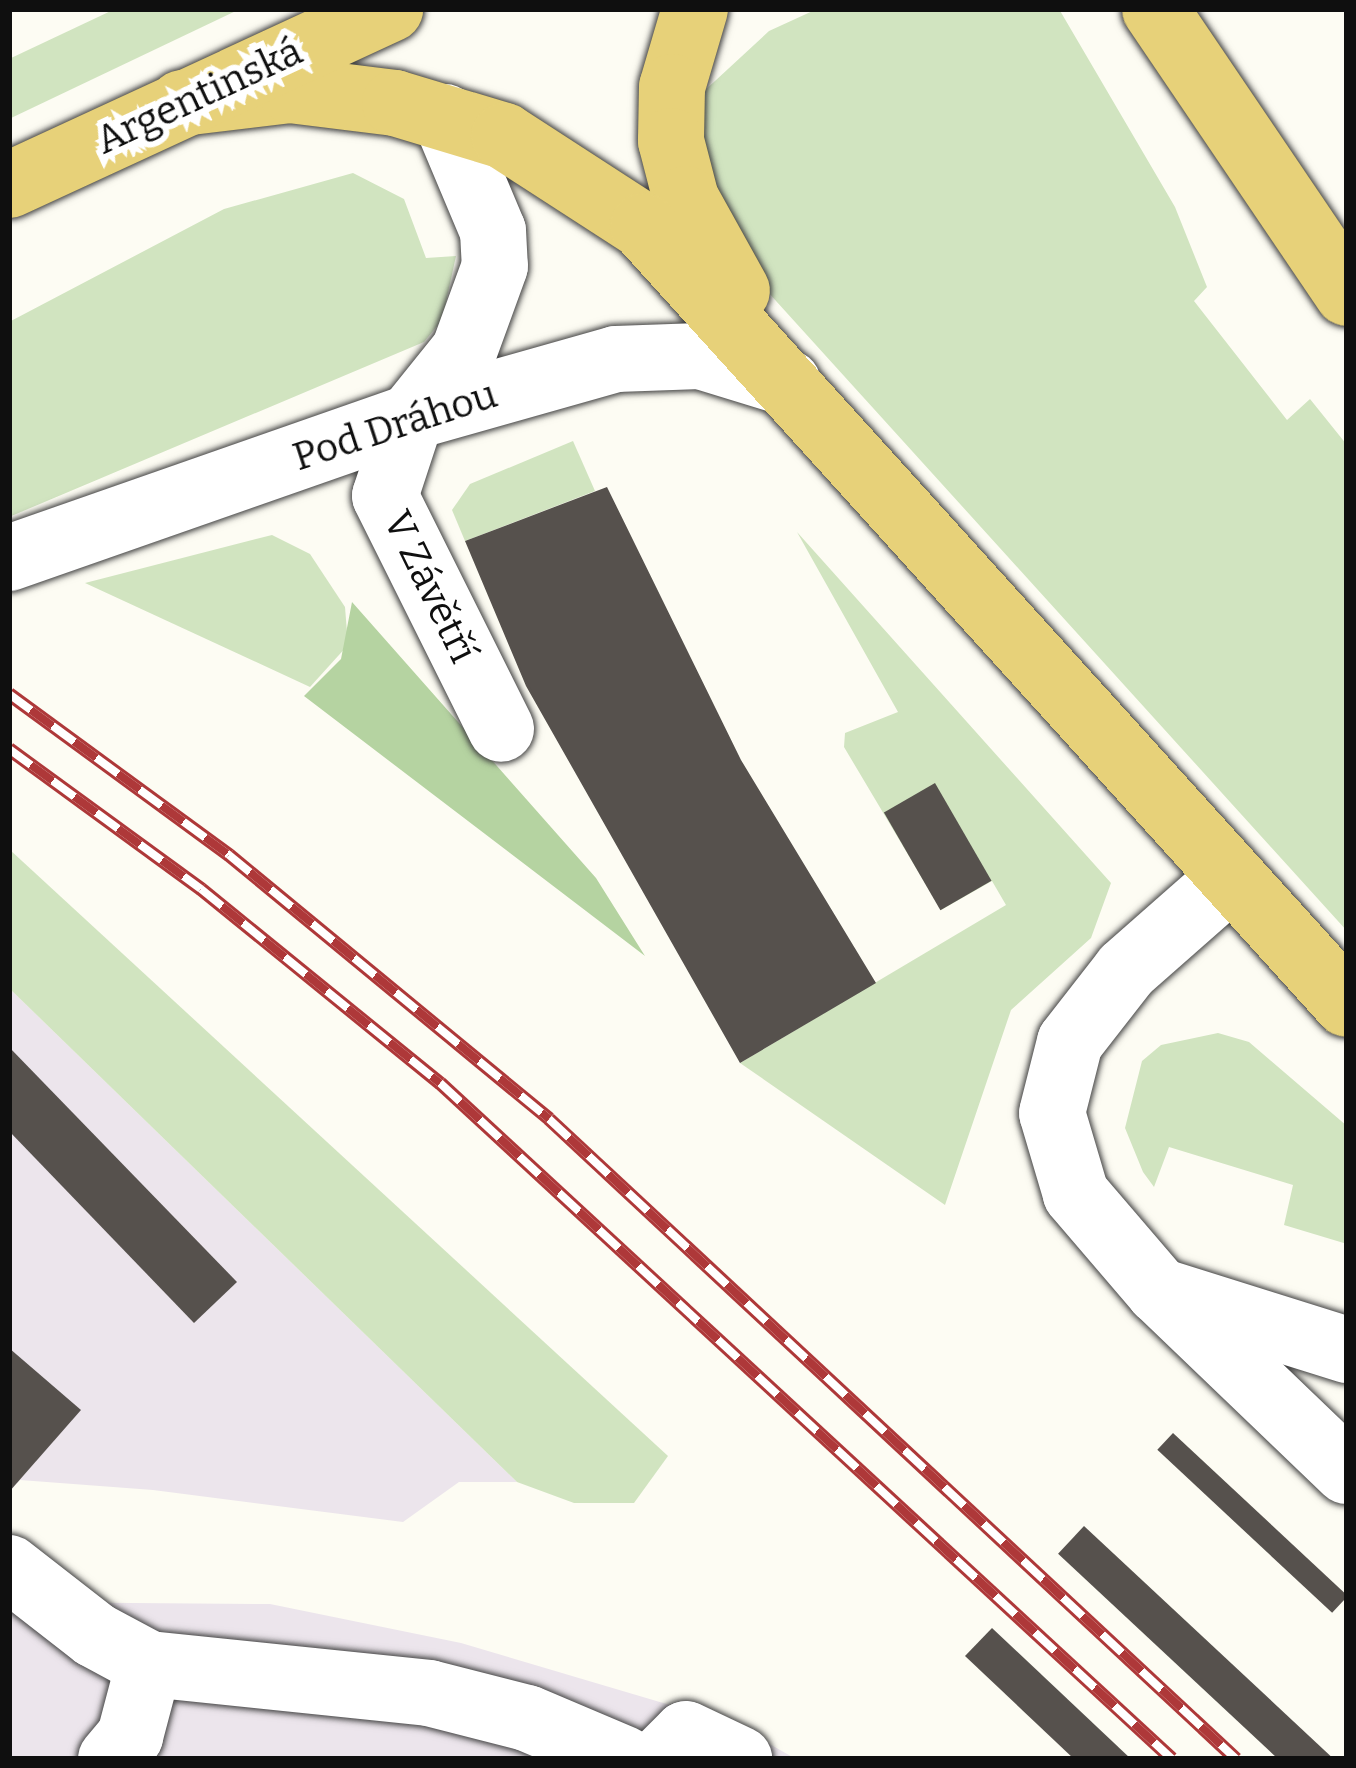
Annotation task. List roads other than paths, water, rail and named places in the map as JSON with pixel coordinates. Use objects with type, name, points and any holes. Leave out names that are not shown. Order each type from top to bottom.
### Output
[{"type":"main road","name":"Argentinská","points":[[9,185],[391,9]]},
{"type":"main road","points":[[694,9],[672,87],[671,141],[686,199],[788,383]]},
{"type":"main road","points":[[1155,9],[1347,293]]},
{"type":"main road","points":[[182,103],[308,91],[445,117],[504,136],[643,226],[1227,880],[1347,1004]]},
{"type":"street","name":"V Závětří","points":[[445,117],[493,231],[495,266],[464,351],[411,417],[385,496],[501,729]]},
{"type":"street","name":"Pod Dráhou","points":[[9,558],[411,417],[655,353],[738,364],[788,383]]},
{"type":"street","points":[[1227,880],[1126,970],[1070,1042],[1052,1113],[1076,1194],[1159,1291],[1347,1471]]},
{"type":"street","points":[[1159,1291],[1347,1350]]},
{"type":"street","points":[[9,1568],[94,1635],[149,1664],[429,1693],[527,1718],[624,1759]]},
{"type":"street","points":[[111,1759],[130,1736],[149,1664]]},
{"type":"street","points":[[661,1759],[686,1734],[739,1759]]},
{"type":"railway","points":[[9,694],[229,855],[549,1119],[1236,1759]]},
{"type":"railway","points":[[9,749],[201,889],[440,1083],[1172,1759]]}]
